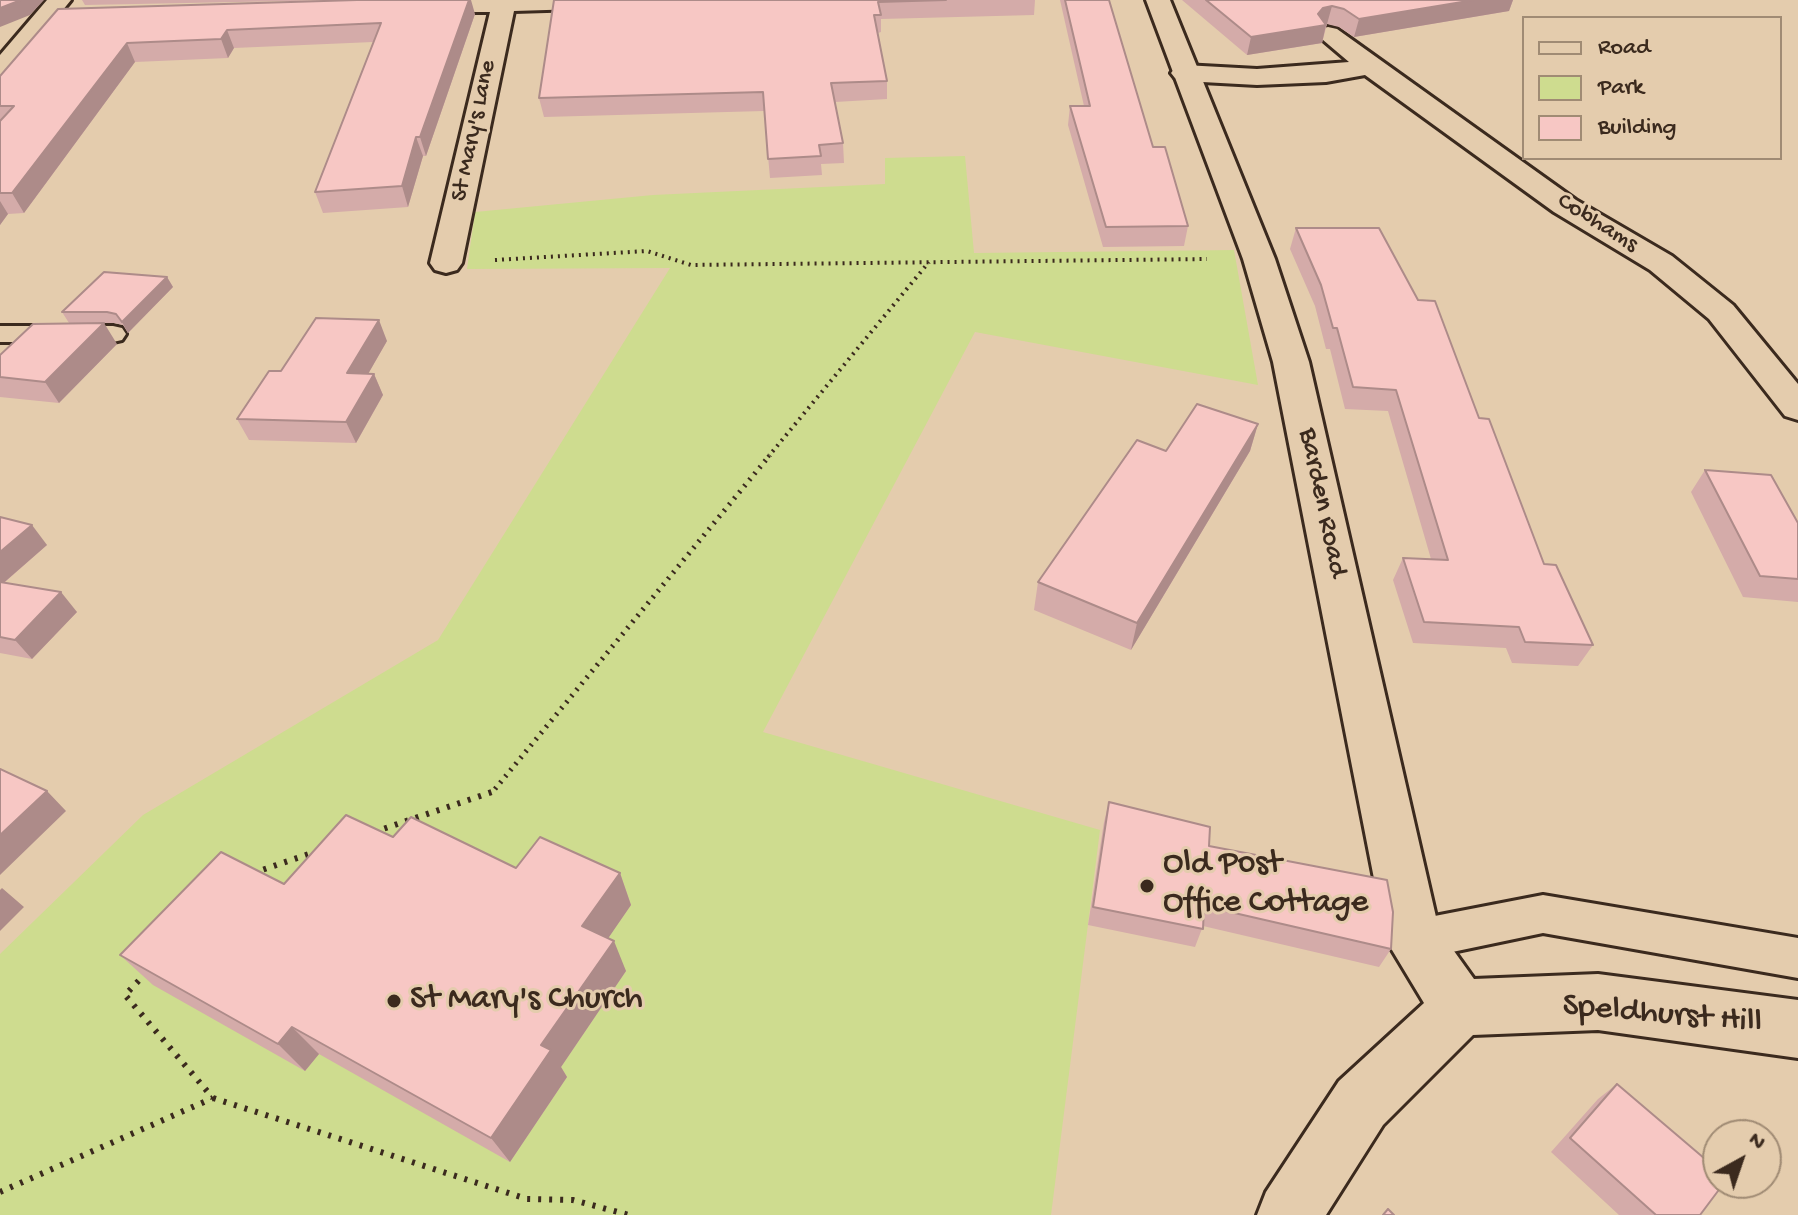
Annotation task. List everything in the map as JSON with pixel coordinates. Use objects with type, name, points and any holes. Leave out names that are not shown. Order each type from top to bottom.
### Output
[{"type":"street","points":[[392,7],[644,0]]},
{"type":"street","name":"Barden Road","points":[[1158,0],[1259,259],[1291,362],[1414,940],[1460,1008]]},
{"type":"street","name":"St Mary's Lane","points":[[446,263],[503,2]]},
{"type":"street","points":[[0,71],[60,11]]},
{"type":"street","name":"Cobhams","points":[[1328,34],[1565,206],[1661,263],[1721,312],[1798,408]]},
{"type":"street","points":[[1184,73],[1257,77],[1326,74],[1370,66]]},
{"type":"street","name":"Speldhurst Hill","points":[[1460,1008],[1598,1002],[1798,1029]]},
{"type":"street","points":[[1289,1215],[1361,1103],[1460,1008]]},
{"type":"lane","points":[[0,334],[113,334]]},
{"type":"lane","points":[[1414,940],[1543,914],[1798,958]]},
{"type":"path","points":[[446,263],[647,251],[691,265],[1259,259]]},
{"type":"path","points":[[371,833],[492,792],[929,262]]},
{"type":"path","points":[[251,874],[326,848]]},
{"type":"path","points":[[155,963],[125,995],[213,1098],[527,1199],[573,1200],[629,1215]]},
{"type":"path","points":[[0,1192],[213,1098]]},
{"type":"green space","points":[[965,156],[974,253],[1234,250],[1258,385],[975,332],[763,732],[1100,830],[1051,1215],[0,1215],[0,954],[143,815],[438,640],[670,268],[467,269],[475,212],[653,195],[885,184],[885,158]]},
{"type":"building","points":[[0,0],[21,0],[0,8]]},
{"type":"building","points":[[357,0],[469,0],[420,137],[416,137],[402,186],[315,192],[381,23],[227,30],[221,39],[127,43],[12,193],[0,193],[0,121],[14,106],[0,106],[0,76],[58,9]]},
{"type":"building","points":[[554,0],[946,0],[878,2],[881,15],[874,15],[887,81],[831,83],[843,143],[819,145],[821,156],[768,159],[763,92],[539,98]]},
{"type":"building","points":[[1065,0],[1109,0],[1153,147],[1165,147],[1188,226],[1106,227],[1070,106],[1090,106]]},
{"type":"building","points":[[1206,0],[1474,0],[1359,19],[1344,9],[1332,6],[1323,8],[1318,14],[1326,25],[1251,37]]},
{"type":"building","points":[[1296,228],[1379,228],[1418,300],[1435,301],[1479,418],[1489,419],[1544,564],[1556,565],[1593,645],[1525,642],[1519,627],[1424,622],[1403,558],[1448,560],[1396,390],[1353,387],[1337,328],[1333,328],[1321,285]]},
{"type":"building","points":[[104,272],[167,277],[122,322],[116,314],[107,312],[62,312]]},
{"type":"building","points":[[316,318],[379,320],[347,373],[374,374],[346,422],[237,419],[269,371],[281,371]]},
{"type":"building","points":[[104,323],[45,382],[0,377],[0,355],[33,324]]},
{"type":"building","points":[[1197,404],[1258,424],[1137,623],[1038,582],[1137,440],[1166,451]]},
{"type":"building","points":[[1705,470],[1771,475],[1798,523],[1798,579],[1760,576]]},
{"type":"building","points":[[0,517],[32,525],[0,552]]},
{"type":"building","points":[[0,582],[61,592],[15,640],[0,637]]},
{"type":"building","points":[[0,769],[47,791],[0,835]]},
{"type":"building","points":[[1109,802],[1210,827],[1209,846],[1387,880],[1393,912],[1391,949],[1204,906],[1203,929],[1093,907]]},
{"type":"building","name":"St Mary's Church","points":[[346,815],[393,837],[411,817],[516,868],[540,837],[620,873],[582,926],[614,941],[541,1045],[551,1050],[491,1138],[292,1027],[278,1044],[120,955],[221,852],[284,884]]},
{"type":"building","points":[[1617,1084],[1702,1156],[1702,1199],[1712,1199],[1700,1215],[1656,1215],[1570,1138]]},
{"type":"place","name":"Old Post Office Cottage","points":[[1147,886]]},
{"type":"place","name":"St Mary's Church","points":[[394,1001]]}]
